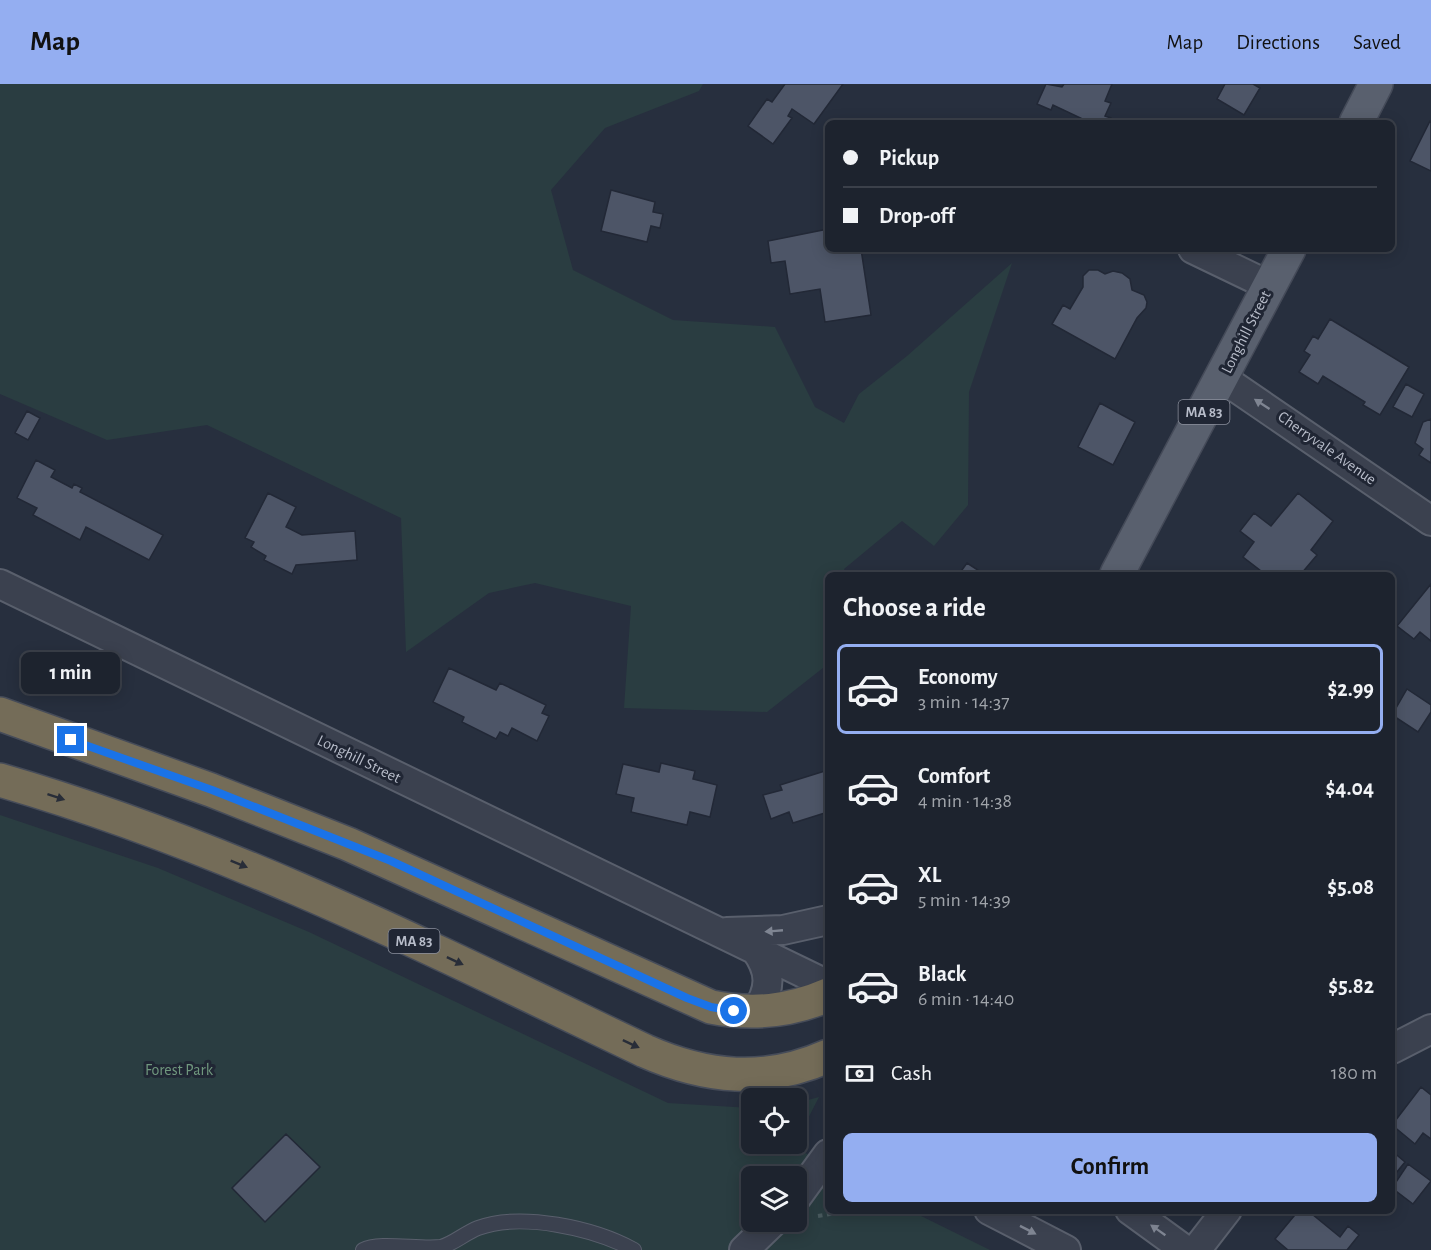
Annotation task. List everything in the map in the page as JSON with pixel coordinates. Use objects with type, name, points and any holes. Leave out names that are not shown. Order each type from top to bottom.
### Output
[{"type":"highway","points":[[0,714],[212,790],[391,861],[711,1007],[756,1012],[791,1008],[825,996]]},
{"type":"highway","points":[[0,733],[137,764]]},
{"type":"highway","name":"MA 83","points":[[0,780],[161,833],[294,886],[645,1051],[689,1069],[737,1075],[763,1074],[788,1070],[825,1057]]},
{"type":"main road","points":[[1358,120],[1376,84]]},
{"type":"main road","name":"Longhill Street","points":[[1118,572],[1287,252]]},
{"type":"street","points":[[1199,252],[1270,286]]},
{"type":"street","name":"Cherryvale Avenue","points":[[1222,378],[1431,521]]},
{"type":"street","name":"Longhill Street","points":[[0,584],[825,984]]},
{"type":"street","name":"Longhill Street","points":[[719,932],[783,930],[825,921]]},
{"type":"street","points":[[755,950],[766,966],[769,976],[766,994],[756,1012]]},
{"type":"street","points":[[1395,1047],[1431,1029]]},
{"type":"street","points":[[807,1204],[825,1161]]},
{"type":"street","points":[[997,1214],[1066,1250]]},
{"type":"street","points":[[1136,1214],[1185,1250]]},
{"type":"street","points":[[1196,1250],[1224,1214]]},
{"type":"street","points":[[744,1250],[763,1232]]},
{"type":"lane","points":[[363,1250],[442,1247],[478,1228],[504,1222],[527,1222],[574,1228],[634,1250]]},
{"type":"path","points":[[807,1207],[825,1216],[835,1214]]},
{"type":"green space","points":[[0,84],[703,84],[699,91],[605,128],[551,190],[573,270],[673,320],[775,327],[815,407],[844,423],[859,394],[907,356],[1012,263],[969,392],[968,505],[934,546],[902,521],[844,569],[845,572],[825,572],[825,666],[767,712],[624,708],[631,606],[535,583],[489,593],[406,652],[401,518],[207,425],[107,440],[0,394]]},
{"type":"green space","name":"Forest Park","points":[[0,815],[158,868],[309,932],[668,1103],[741,1107],[741,1154],[807,1154],[825,1165],[825,1214],[917,1214],[990,1250],[0,1250]]},
{"type":"green space","points":[[819,1097],[807,1120],[807,1100]]},
{"type":"building","points":[[785,84],[843,84],[814,124],[792,109],[788,116],[792,118],[773,144],[748,126],[767,99],[772,102]]},
{"type":"building","points":[[1046,84],[1062,87],[1064,84],[1112,84],[1105,101],[1111,103],[1105,116],[1111,118],[1110,120],[1085,120],[1053,105],[1051,110],[1037,104]]},
{"type":"building","points":[[1225,84],[1253,84],[1260,88],[1244,115],[1217,99]]},
{"type":"building","points":[[1431,121],[1431,171],[1410,161]]},
{"type":"building","points":[[611,190],[655,202],[653,212],[663,214],[660,228],[651,226],[647,242],[601,231]]},
{"type":"building","points":[[825,230],[825,252],[861,252],[871,315],[825,322],[820,289],[790,294],[785,261],[771,263],[768,241]]},
{"type":"building","points":[[1089,270],[1098,270],[1105,274],[1113,271],[1122,273],[1130,279],[1132,290],[1144,295],[1147,302],[1146,308],[1137,318],[1115,359],[1052,324],[1063,305],[1070,309],[1083,287],[1083,276]]},
{"type":"building","points":[[1330,319],[1409,367],[1380,415],[1363,405],[1365,402],[1323,376],[1318,384],[1299,372],[1310,355],[1304,351],[1313,336],[1318,339]]},
{"type":"building","points":[[1406,384],[1424,394],[1412,417],[1393,407]]},
{"type":"building","points":[[1100,403],[1135,422],[1113,465],[1078,447]]},
{"type":"building","points":[[27,411],[40,418],[28,440],[15,433]]},
{"type":"building","points":[[1431,419],[1431,463],[1419,455],[1423,449],[1415,443],[1423,422]]},
{"type":"building","points":[[36,460],[55,470],[51,477],[72,488],[74,484],[82,488],[80,492],[163,535],[149,560],[86,527],[80,540],[33,515],[37,508],[17,498]]},
{"type":"building","points":[[268,493],[296,507],[286,527],[302,535],[355,531],[357,560],[296,565],[292,574],[264,560],[266,556],[251,547],[254,542],[245,538]]},
{"type":"building","points":[[1298,493],[1333,521],[1311,550],[1317,555],[1303,572],[1262,572],[1243,557],[1254,542],[1240,531],[1254,513],[1271,526]]},
{"type":"building","points":[[967,563],[981,572],[960,572]]},
{"type":"building","points":[[1431,584],[1431,641],[1420,632],[1414,639],[1397,626]]},
{"type":"building","points":[[449,668],[496,690],[500,683],[546,705],[542,713],[549,716],[537,741],[512,728],[508,736],[500,732],[496,739],[462,722],[464,717],[433,702]]},
{"type":"building","points":[[1407,689],[1431,705],[1431,712],[1418,732],[1395,717],[1395,710]]},
{"type":"building","points":[[661,763],[695,771],[693,779],[717,785],[710,817],[690,812],[687,825],[631,812],[634,798],[616,794],[623,764],[659,772]]},
{"type":"building","points":[[825,771],[825,813],[793,823],[789,812],[771,819],[763,795],[782,790],[780,785]]},
{"type":"building","points":[[1421,1087],[1431,1095],[1431,1139],[1423,1133],[1415,1144],[1395,1127],[1395,1121]]},
{"type":"building","points":[[286,1134],[320,1167],[265,1222],[232,1188]]},
{"type":"building","points":[[1395,1154],[1405,1162],[1395,1174]]},
{"type":"building","points":[[1408,1164],[1431,1181],[1413,1204],[1395,1190],[1395,1184]]},
{"type":"building","points":[[1296,1214],[1312,1214],[1340,1237],[1348,1226],[1359,1235],[1347,1250],[1288,1250],[1275,1239]]},
{"type":"route","points":[[71,740],[212,790],[391,861],[687,998],[711,1007],[734,1011]]}]
